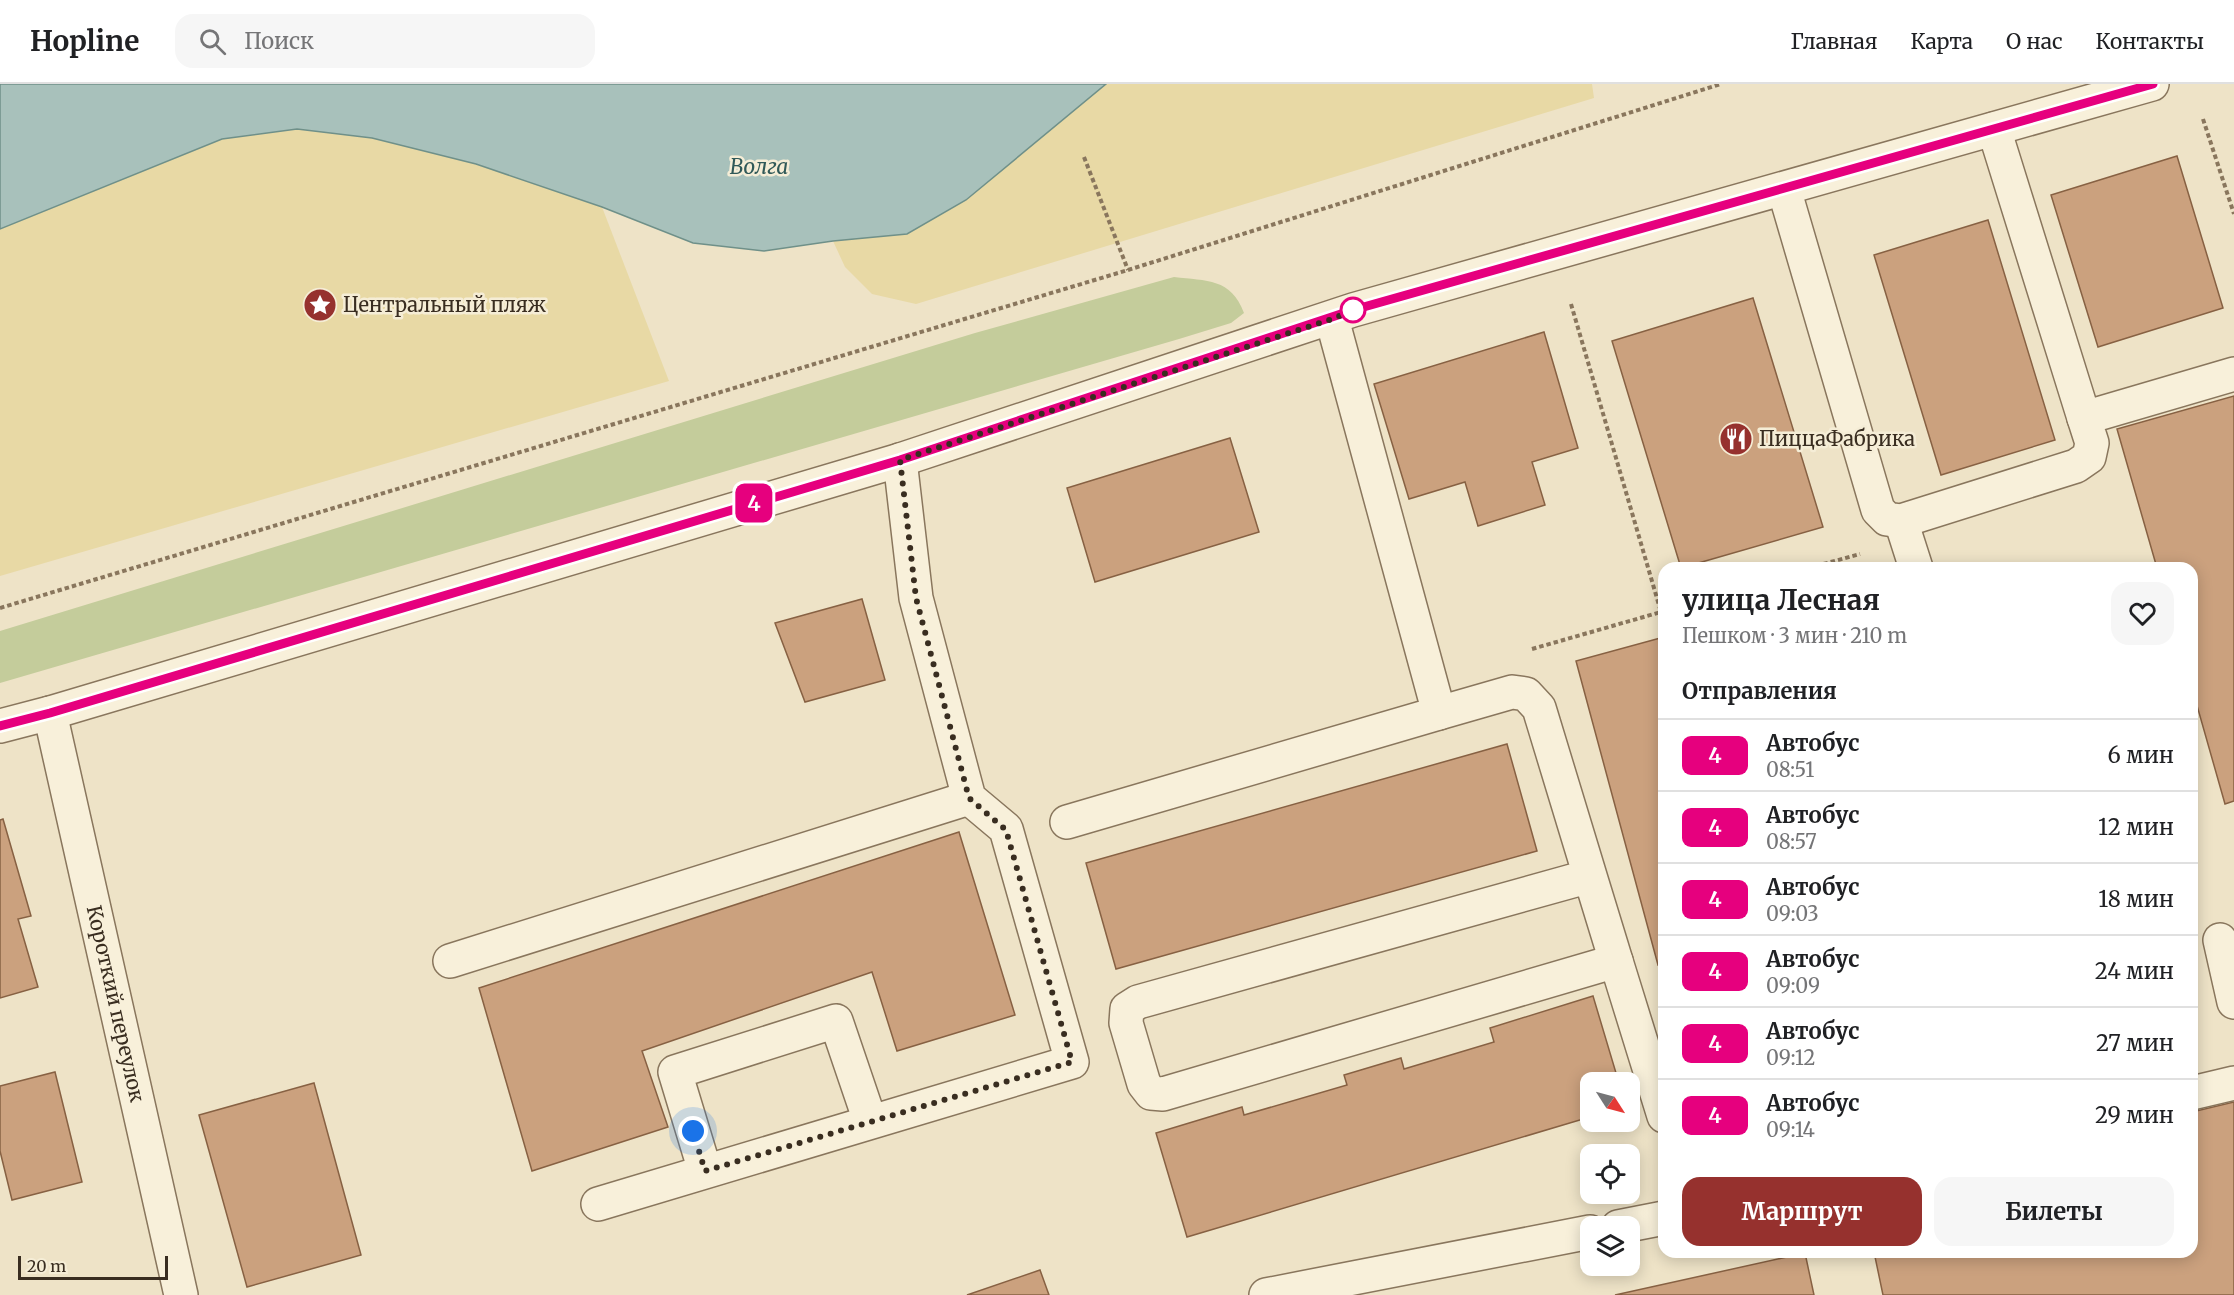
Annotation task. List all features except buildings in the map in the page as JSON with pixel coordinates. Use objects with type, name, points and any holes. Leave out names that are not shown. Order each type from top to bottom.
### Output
[{"type":"street","points":[[0,726],[900,460],[1332,319],[1353,310],[2152,84]]},
{"type":"street","points":[[1784,189],[1878,510],[1887,519],[1901,521],[2076,466],[2090,457],[2092,443],[1994,129]]},
{"type":"street","points":[[1332,319],[1439,713]]},
{"type":"street","points":[[2084,418],[2234,374]]},
{"type":"street","points":[[598,1204],[1072,1062],[1006,830],[969,798],[916,598],[900,460]]},
{"type":"street","points":[[1901,521],[1914,562]]},
{"type":"street","points":[[1067,822],[1512,692],[1526,694],[1539,708],[1658,1097]]},
{"type":"street","name":"Короткий переулок","points":[[50,713],[181,1295]]},
{"type":"street","points":[[450,961],[969,798]]},
{"type":"street","points":[[1590,876],[1138,1002],[1127,1009],[1126,1023],[1144,1084],[1151,1093],[1163,1095],[1616,961]]},
{"type":"street","points":[[2220,940],[2234,1002]]},
{"type":"street","points":[[705,1171],[675,1072],[836,1021],[870,1122]]},
{"type":"street","points":[[2198,1092],[2234,1083]]},
{"type":"street","points":[[1640,1223],[1658,1219]]},
{"type":"street","points":[[1266,1295],[1580,1235]]},
{"type":"path","points":[[0,608],[1128,270],[1721,84]]},
{"type":"path","points":[[2203,119],[2234,214]]},
{"type":"path","points":[[1084,157],[1128,270]]},
{"type":"path","points":[[1571,304],[1658,598]]},
{"type":"path","points":[[1512,692],[1503,658],[1658,612]]},
{"type":"green space","points":[[1174,277],[1207,281],[1225,287],[1239,302],[1244,313],[1231,323],[1179,339],[0,683],[0,631],[975,333]]},
{"type":"sand","points":[[1106,84],[1592,84],[1594,98],[916,304],[872,294],[845,267],[833,241],[907,234],[966,200]]},
{"type":"sand","name":"Центральный пляж","points":[[297,129],[372,138],[476,164],[602,207],[669,381],[0,576],[0,229],[222,139]]},
{"type":"water","name":"Волга","points":[[0,84],[1106,84],[966,200],[907,234],[764,251],[693,243],[602,207],[476,164],[372,138],[297,129],[222,139],[0,229]]},
{"type":"bus line","name":"4","points":[[0,726],[900,460],[1332,319],[1353,310],[2153,84]]},
{"type":"place","name":"Центральный пляж","points":[[320,305]]},
{"type":"place","name":"ПиццаФабрика","points":[[1736,439]]},
{"type":"route","points":[[693,1131],[705,1171],[1072,1062],[1006,830],[969,798],[916,598],[900,460],[1332,319],[1353,310]]}]
